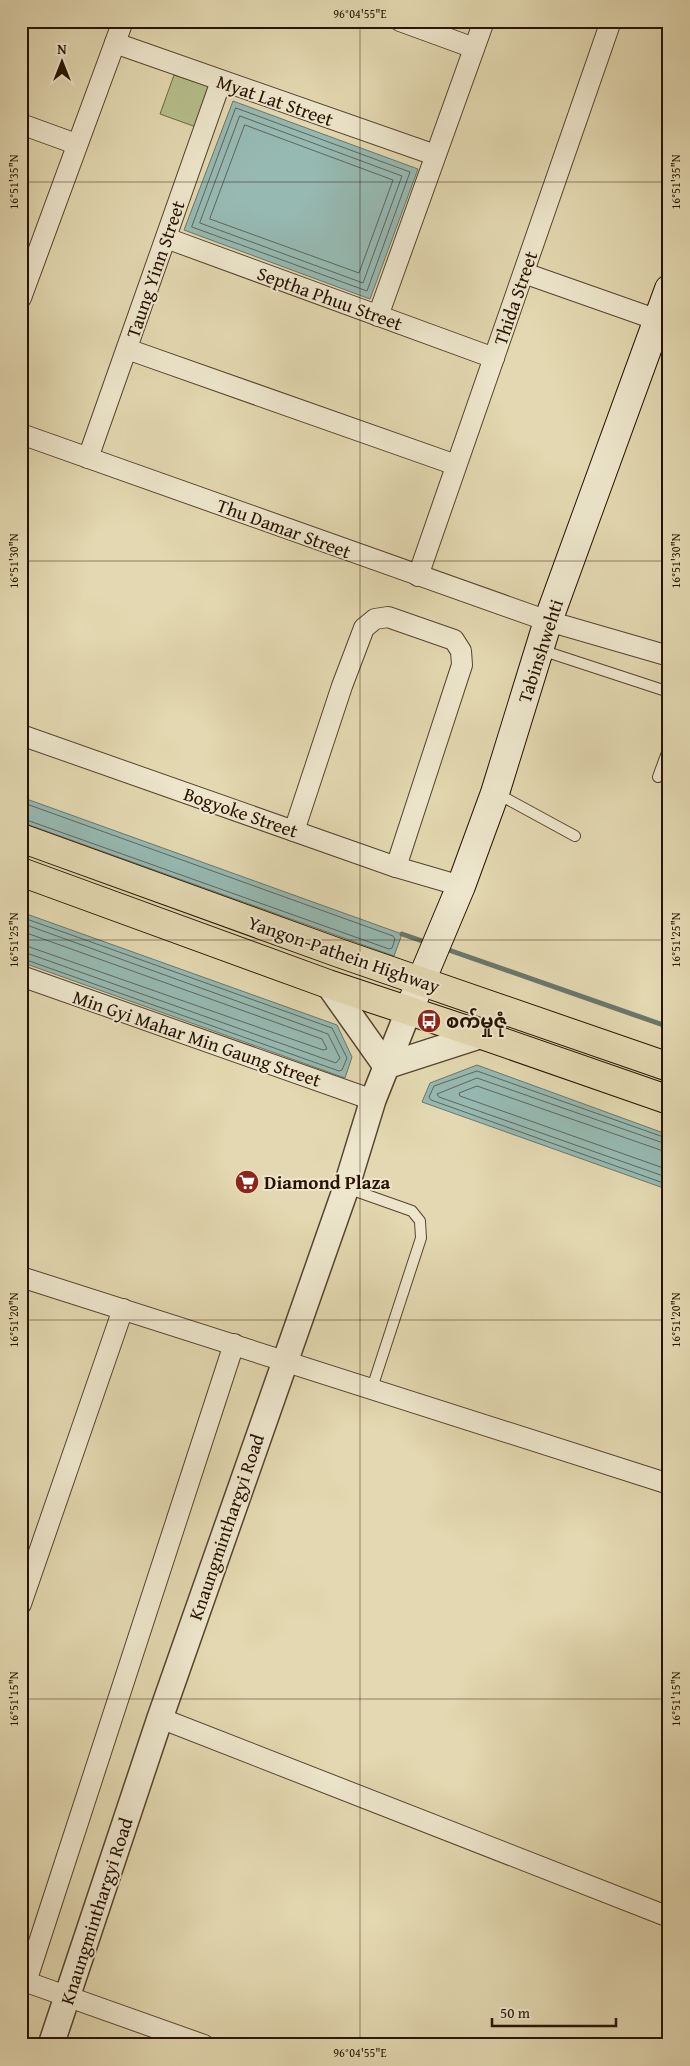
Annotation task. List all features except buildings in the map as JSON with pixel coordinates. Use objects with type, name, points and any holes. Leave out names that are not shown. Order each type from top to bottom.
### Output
[{"type":"main road","name":"Tabinshwehti","points":[[408,1012],[461,886],[495,793],[548,621],[663,322],[669,289]]},
{"type":"main road","name":"Yangon-Pathein Highway","points":[[21,838],[420,981],[669,1066]]},
{"type":"main road","name":"Yangon-Pathein Highway","points":[[21,872],[328,984],[669,1100]]},
{"type":"street","points":[[21,298],[76,144],[123,21]]},
{"type":"street","points":[[400,21],[474,48]]},
{"type":"street","points":[[378,316],[484,21]]},
{"type":"street","name":"Thida Street","points":[[418,576],[611,21]]},
{"type":"street","name":"Myat Lat Street","points":[[114,44],[435,156]]},
{"type":"street","name":"Taung Yinn Street","points":[[88,458],[221,81]]},
{"type":"street","points":[[21,124],[76,144]]},
{"type":"street","name":"Septha Phuu Street","points":[[166,238],[494,358]]},
{"type":"street","points":[[524,273],[663,322]]},
{"type":"street","points":[[127,349],[456,465]]},
{"type":"street","name":"Thu Damar Street","points":[[21,434],[548,621],[669,656]]},
{"type":"street","points":[[294,831],[342,686],[364,628],[375,619],[388,617],[454,640],[462,651],[462,666],[396,867]]},
{"type":"street","name":"Bogyoke Street","points":[[21,735],[396,867],[461,886]]},
{"type":"street","name":"Min Gyi Mahar Min Gaung Street","points":[[21,976],[373,1100]]},
{"type":"street","points":[[328,984],[386,1066],[482,1035]]},
{"type":"street","name":"Knaungminthargyi Road","points":[[51,2045],[160,1718],[284,1360],[346,1188],[373,1100],[408,1012]]},
{"type":"street","points":[[21,1277],[669,1484]]},
{"type":"street","points":[[21,1604],[123,1309]]},
{"type":"street","points":[[204,2045],[23,1981],[234,1344]]},
{"type":"street","points":[[160,1718],[669,1917]]},
{"type":"lane","points":[[540,650],[669,692]]},
{"type":"lane","points":[[658,777],[669,747]]},
{"type":"lane","points":[[495,793],[575,836]]},
{"type":"lane","points":[[346,1188],[412,1211],[420,1221],[421,1238],[372,1388]]},
{"type":"green space","points":[[174,75],[210,87],[196,127],[160,114]]},
{"type":"water","points":[[233,101],[418,169],[370,299],[184,230]]},
{"type":"water","points":[[21,797],[402,934],[394,956],[21,822]]},
{"type":"water","points":[[21,912],[337,1025],[352,1057],[345,1078],[21,962]]},
{"type":"water","points":[[477,1065],[669,1135],[669,1190],[422,1102],[430,1083]]},
{"type":"waterway","points":[[402,934],[428,943]]},
{"type":"waterway","points":[[443,948],[669,1027]]},
{"type":"place","name":"စက်မှုဇုံ","points":[[429,1021]]},
{"type":"place","name":"Diamond Plaza","points":[[247,1182]]}]
